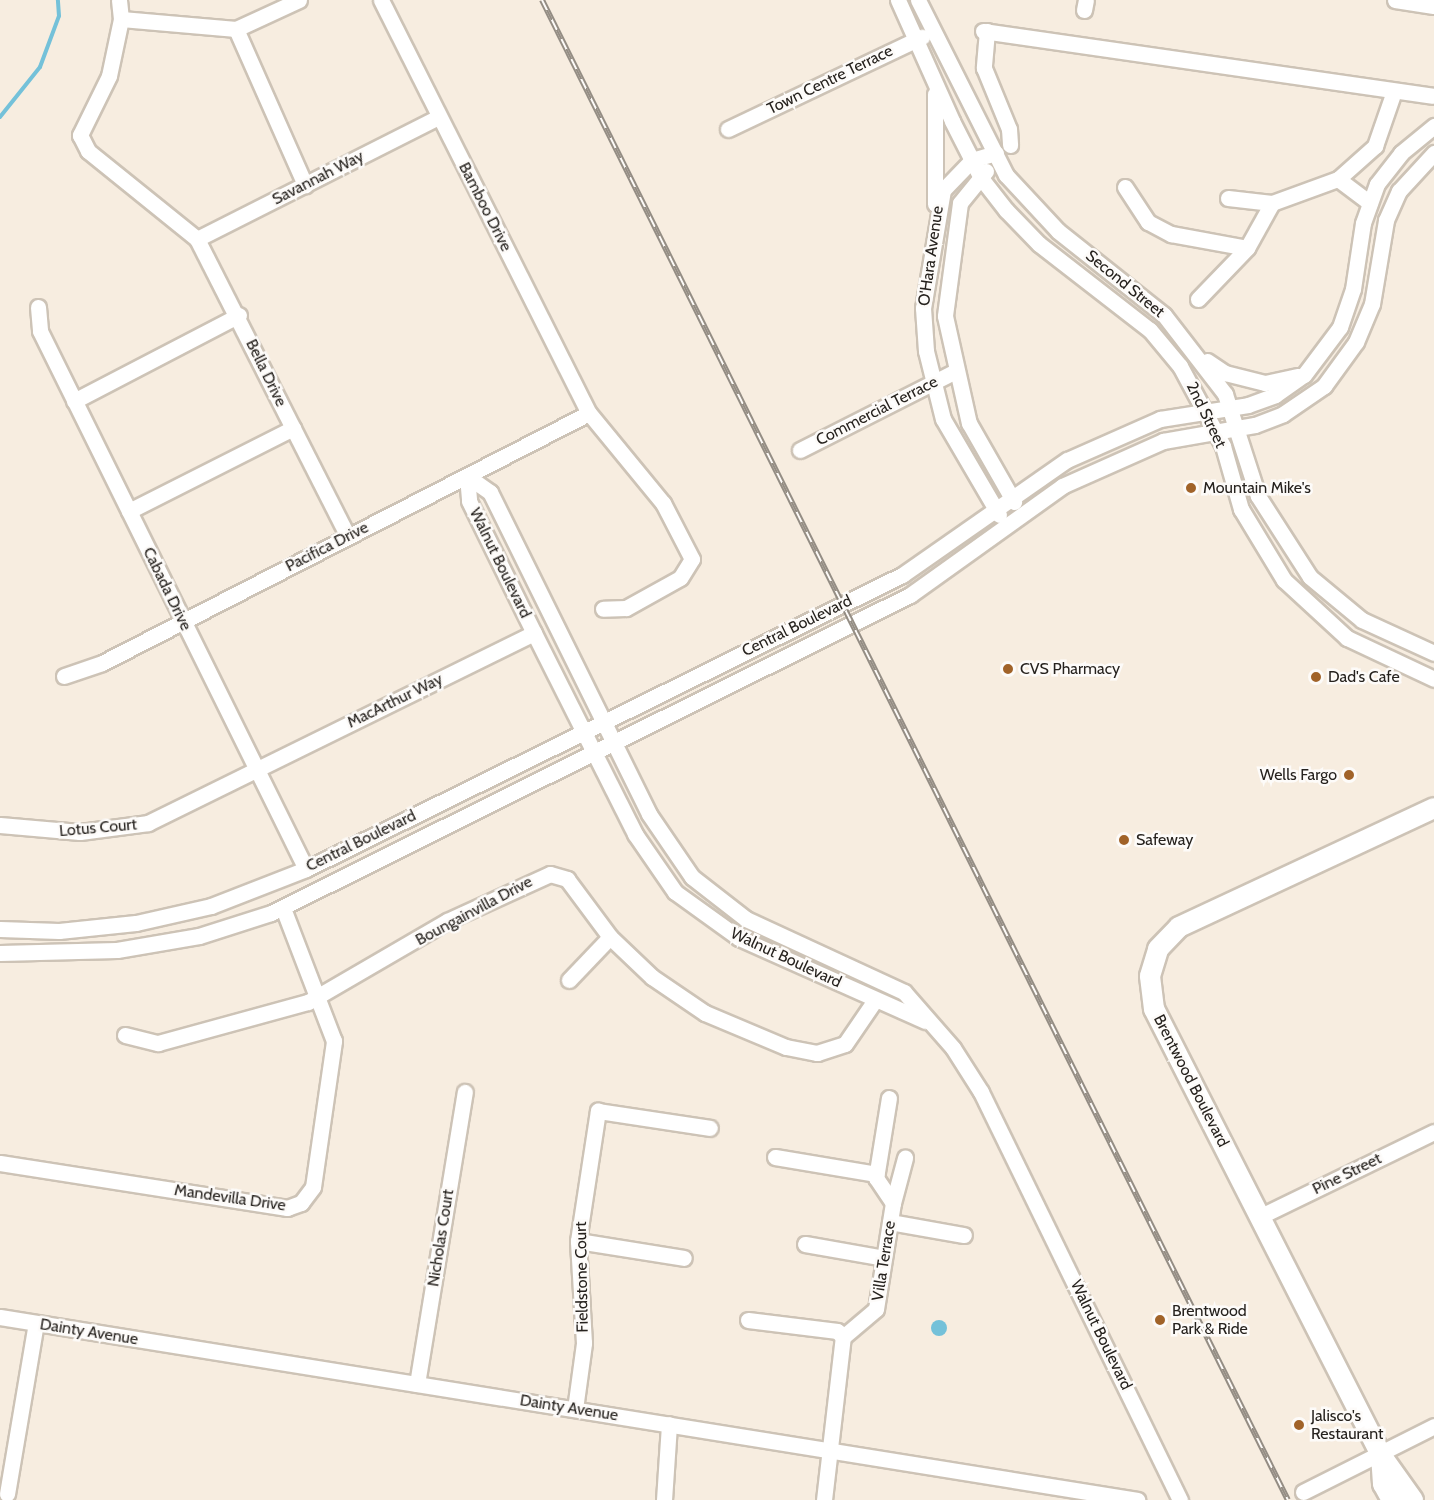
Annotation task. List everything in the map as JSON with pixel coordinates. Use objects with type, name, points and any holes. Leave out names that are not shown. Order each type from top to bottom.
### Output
[{"type":"main road","name":"Brentwood Boulevard","points":[[1413,1500],[1382,1455],[1154,1009],[1151,963],[1179,927],[1434,808]]},
{"type":"main road","name":"Brentwood Boulevard","points":[[1382,1455],[1383,1484],[1392,1500]]},
{"type":"street","points":[[119,0],[121,19],[236,28],[299,0]]},
{"type":"street","name":"Bamboo Drive","points":[[381,0],[589,413],[663,503],[692,559],[680,578],[626,608],[603,609]]},
{"type":"street","points":[[898,0],[933,82],[981,178]]},
{"type":"street","points":[[918,0],[996,153]]},
{"type":"street","points":[[1395,0],[1434,6]]},
{"type":"street","name":"Bella Drive","points":[[121,19],[109,76],[80,135],[88,151],[197,239],[239,315],[348,536]]},
{"type":"street","points":[[236,28],[305,185]]},
{"type":"street","points":[[1010,145],[1009,129],[984,68],[985,31],[1432,96]]},
{"type":"street","name":"Town Centre Terrace","points":[[728,129],[933,32]]},
{"type":"street","points":[[933,82],[935,211]]},
{"type":"street","points":[[1228,198],[1272,203],[1338,179],[1375,146],[1394,91]]},
{"type":"street","name":"Savannah Way","points":[[197,239],[439,117]]},
{"type":"street","name":"Central Boulevard","points":[[0,929],[59,931],[136,923],[211,906],[306,869],[902,575],[1011,495],[1111,438],[1160,419],[1231,407],[1275,395],[1304,375],[1340,327],[1370,203],[1401,153],[1434,126]]},
{"type":"street","name":"O'Hara Avenue","points":[[996,153],[972,160],[943,190],[935,211],[923,308],[933,383],[943,419],[1004,525]]},
{"type":"street","name":"O'Hara Avenue","points":[[996,153],[981,178],[960,203],[948,265],[945,316],[954,372],[969,423],[1019,513]]},
{"type":"street","name":"Second Street","points":[[996,153],[1032,207],[1164,315],[1199,356],[1231,407],[1239,427]]},
{"type":"street","name":"Central Boulevard","points":[[0,953],[117,950],[199,936],[283,908],[910,595],[1019,513],[1109,464],[1163,441],[1269,420],[1305,400],[1347,357],[1372,304],[1386,220],[1400,190],[1434,153]]},
{"type":"street","name":"2nd Street","points":[[981,178],[1039,244],[1150,330],[1180,366],[1216,430],[1241,509],[1293,591],[1347,638],[1434,679]]},
{"type":"street","points":[[1338,179],[1370,203]]},
{"type":"street","points":[[1125,187],[1148,222],[1172,234],[1247,248]]},
{"type":"street","points":[[1198,299],[1247,248],[1272,203]]},
{"type":"street","name":"Cabada Drive","points":[[38,307],[40,331],[306,869]]},
{"type":"street","points":[[74,401],[239,315]]},
{"type":"street","points":[[1199,356],[1247,380],[1265,383],[1304,375]]},
{"type":"street","name":"Commercial Terrace","points":[[800,450],[954,372]]},
{"type":"street","name":"Pacifica Drive","points":[[64,676],[182,620],[589,413]]},
{"type":"street","name":"2nd Street","points":[[1239,427],[1258,496],[1310,577],[1362,620],[1434,653]]},
{"type":"street","points":[[129,512],[293,428]]},
{"type":"street","name":"Walnut Boulevard","points":[[467,476],[469,501],[534,633],[652,864],[675,892],[739,938],[925,1021]]},
{"type":"street","name":"Walnut Boulevard","points":[[467,476],[490,492],[602,721],[675,856],[712,896],[767,930],[904,992],[925,1021],[953,1048],[981,1092],[1180,1500]]},
{"type":"street","name":"MacArthur Way","points":[[257,770],[534,633]]},
{"type":"street","name":"Lotus Court","points":[[0,825],[64,832],[132,827],[257,770]]},
{"type":"street","name":"Boungainvilla Drive","points":[[125,1035],[158,1043],[319,996],[447,921],[544,874],[567,879],[610,937],[652,977],[705,1013],[797,1051],[817,1053],[845,1044],[875,1000]]},
{"type":"street","name":"Mandevilla Drive","points":[[0,1163],[287,1208],[301,1203],[313,1187],[334,1041],[319,996],[283,908]]},
{"type":"street","points":[[569,980],[610,937]]},
{"type":"street","name":"Nicholas Court","points":[[417,1384],[465,1092]]},
{"type":"street","points":[[775,1157],[877,1174],[889,1098]]},
{"type":"street","name":"Fieldstone Court","points":[[575,1409],[584,1343],[578,1241],[598,1111],[710,1128]]},
{"type":"street","name":"Pine Street","points":[[1261,1216],[1434,1132]]},
{"type":"street","points":[[893,1203],[905,1158]]},
{"type":"street","name":"Villa Terrace","points":[[843,1337],[876,1309],[893,1203],[877,1174]]},
{"type":"street","points":[[890,1222],[964,1235]]},
{"type":"street","points":[[578,1241],[684,1258]]},
{"type":"street","points":[[805,1244],[884,1258]]},
{"type":"street","name":"Dainty Avenue","points":[[0,1317],[832,1450],[1049,1493],[1137,1500]]},
{"type":"street","points":[[748,1320],[837,1331],[843,1337],[832,1450],[824,1500]]},
{"type":"street","points":[[7,1494],[36,1323]]},
{"type":"street","points":[[664,1500],[669,1424]]},
{"type":"street","points":[[1304,1492],[1382,1455],[1434,1426]]},
{"type":"water","points":[[936,1320],[942,1320],[947,1328],[945,1334],[936,1336],[931,1331],[931,1325]]},
{"type":"waterway","points":[[0,117],[40,67],[59,16],[58,0]]},
{"type":"railway","points":[[542,0],[1288,1500]]},
{"type":"place","name":"Mountain Mike's","points":[[1191,488]]},
{"type":"place","name":"CVS Pharmacy","points":[[1008,669]]},
{"type":"place","name":"Dad's Cafe","points":[[1316,677]]},
{"type":"place","name":"Wells Fargo","points":[[1349,775]]},
{"type":"place","name":"Safeway","points":[[1124,840]]},
{"type":"place","name":"Brentwood Park & Ride","points":[[1160,1320]]},
{"type":"place","name":"Jalisco's Restaurant","points":[[1299,1425]]}]
